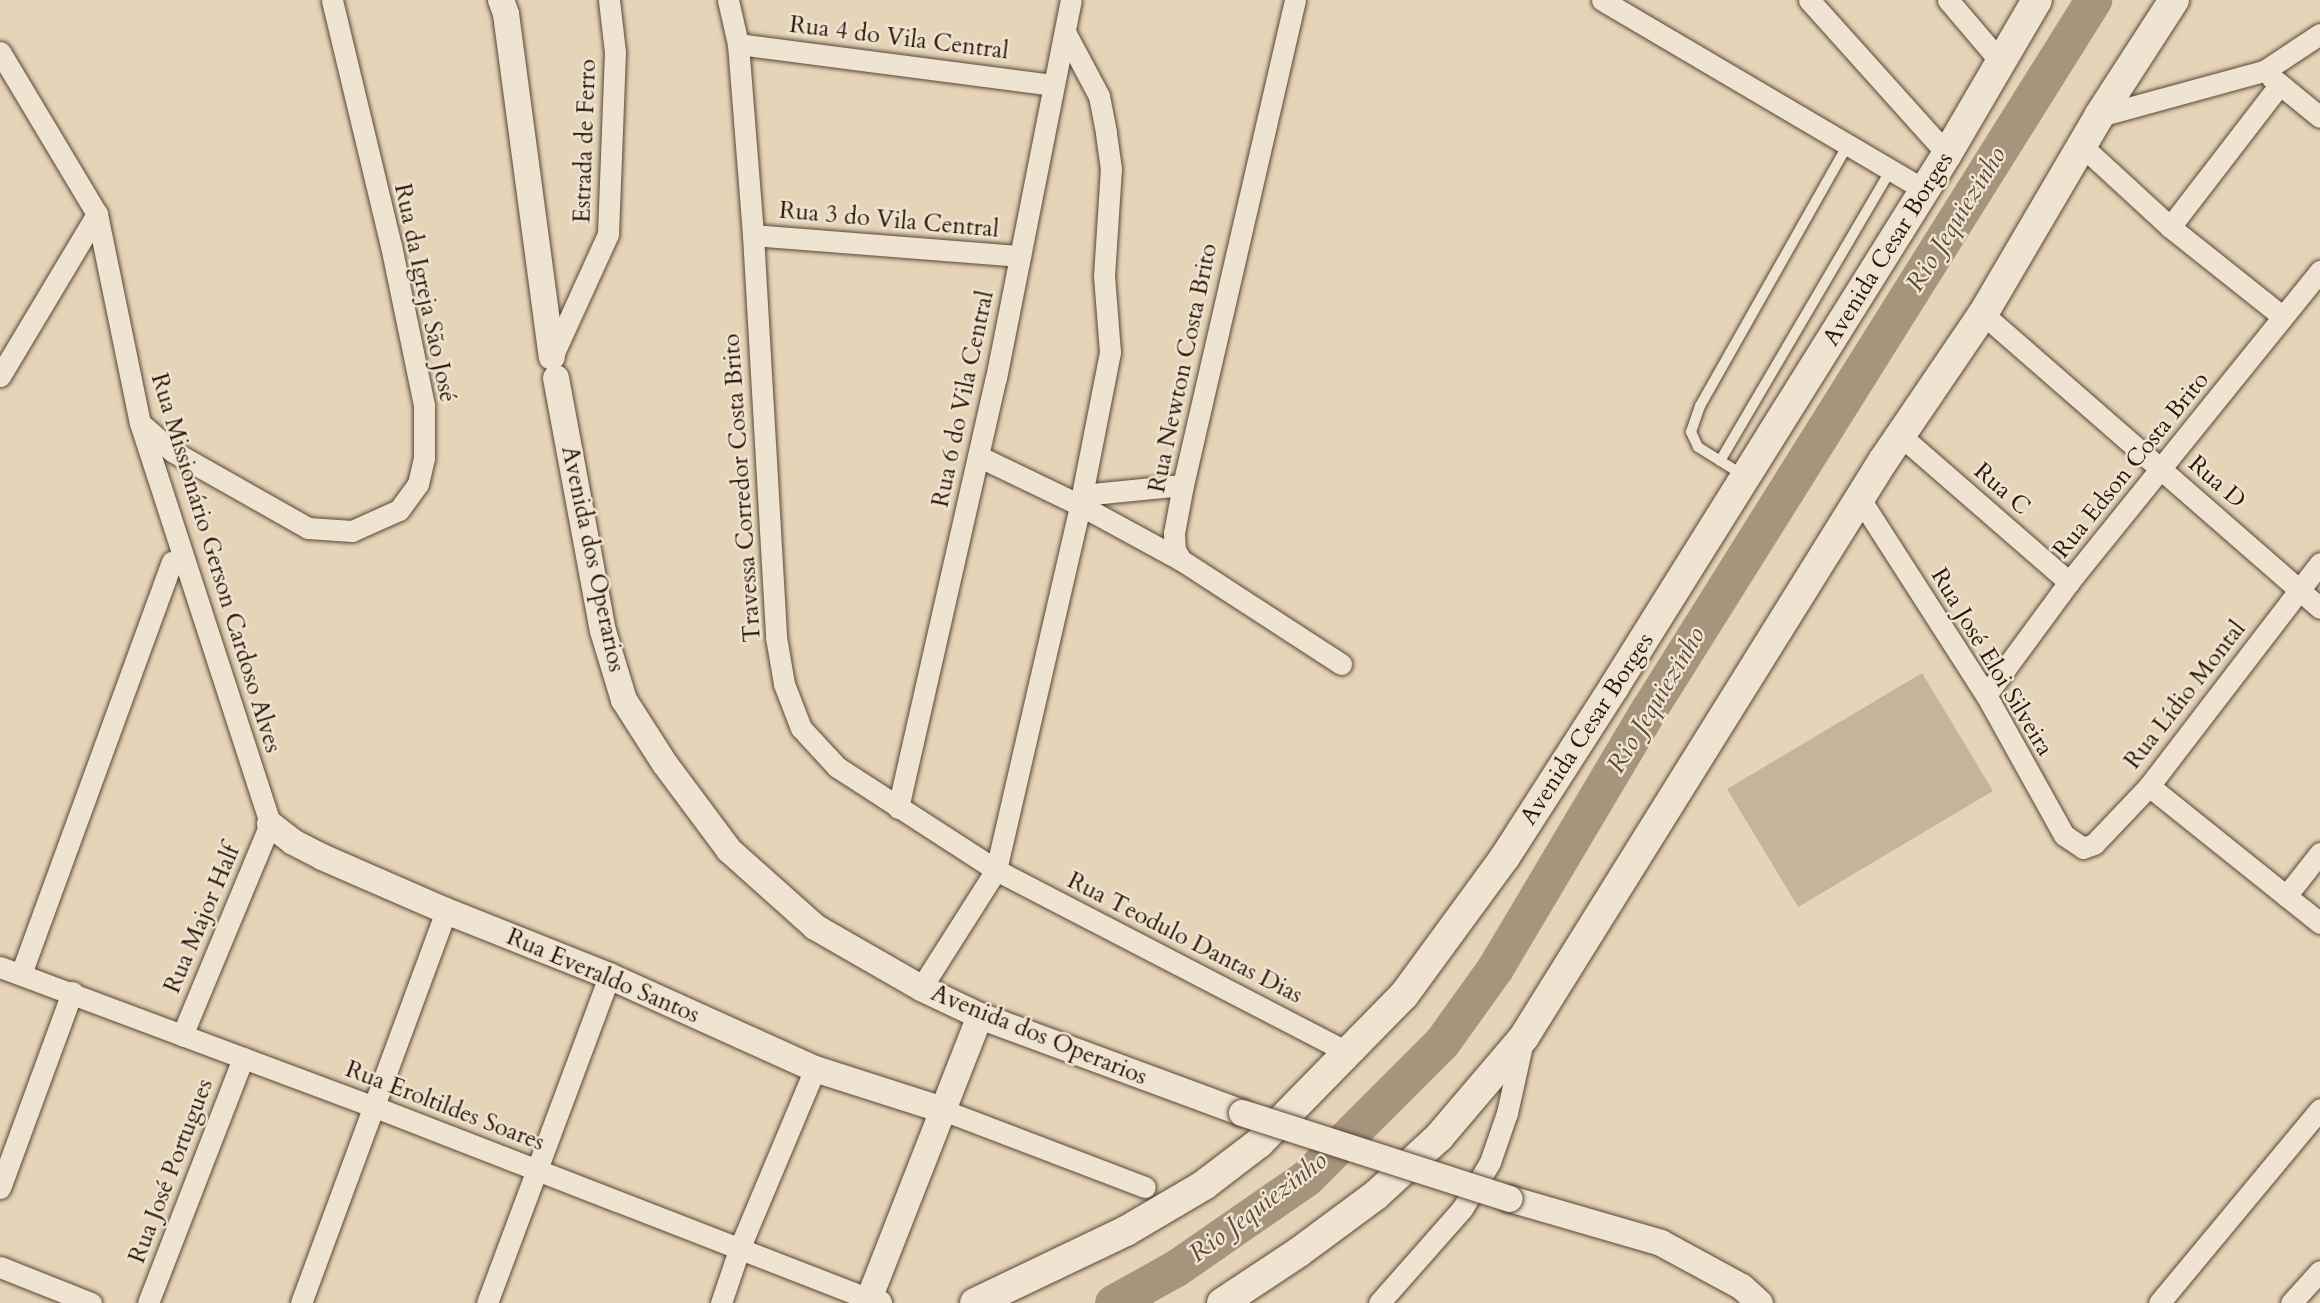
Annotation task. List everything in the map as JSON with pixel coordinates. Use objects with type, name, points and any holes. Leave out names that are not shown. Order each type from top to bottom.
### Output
[{"type":"main road","name":"Avenida Cesar Borges","points":[[975,1303],[1126,1231],[1204,1185],[1259,1143],[1404,995],[1505,857],[1925,190],[2037,0]]},
{"type":"main road","points":[[1222,1303],[1299,1252],[1376,1195],[1439,1137],[1524,1037],[1860,499],[1983,314],[2099,116],[2174,0]]},
{"type":"street","name":"Rua da Igreja São José","points":[[140,424],[172,451],[308,528],[352,531],[399,510],[418,484],[424,458],[424,405],[391,246],[332,0]]},
{"type":"street","name":"Avenida dos Operarios","points":[[501,0],[506,14],[554,368],[603,631],[624,700],[665,764],[729,850],[815,927],[921,988],[980,1016],[1242,1113],[1510,1199],[1661,1243],[1742,1287],[1760,1303]]},
{"type":"street","name":"Estrada de Ferro","points":[[554,368],[608,234],[615,52],[609,0]]},
{"type":"street","name":"Travessa Corredor Costa Brito","points":[[728,0],[738,44],[753,235],[776,636],[784,684],[801,728],[837,767],[996,870]]},
{"type":"street","name":"Rua 6 do Vila Central","points":[[898,808],[978,456],[1071,0]]},
{"type":"street","name":"Rua Newton Costa Brito","points":[[1181,561],[1175,550],[1174,534],[1183,485],[1295,0]]},
{"type":"street","points":[[1602,0],[1648,30],[1925,190]]},
{"type":"street","points":[[1809,0],[1947,154]]},
{"type":"street","points":[[1948,0],[2000,61]]},
{"type":"street","points":[[921,988],[996,870],[1081,500],[1110,352],[1104,276],[1111,169],[1099,96],[1065,32]]},
{"type":"street","points":[[2171,227],[2272,77],[2320,34]]},
{"type":"street","name":"Rua 4 do Vila Central","points":[[738,44],[1053,85]]},
{"type":"street","name":"Rua Missionário Gerson Cardoso Alves","points":[[0,52],[97,214],[140,424],[270,824]]},
{"type":"street","points":[[2099,116],[2272,77]]},
{"type":"street","points":[[2272,77],[2320,117]]},
{"type":"street","points":[[2082,146],[2171,227],[2283,317]]},
{"type":"street","points":[[0,376],[97,214]]},
{"type":"street","name":"Rua 3 do Vila Central","points":[[753,235],[1020,257]]},
{"type":"street","name":"Rua Edson Costa Brito","points":[[1986,695],[2070,582],[2163,470],[2320,271]]},
{"type":"street","name":"Rua D","points":[[1983,314],[2320,608]]},
{"type":"street","name":"Rua C","points":[[1901,436],[2070,582]]},
{"type":"street","points":[[978,456],[1081,500],[1341,664]]},
{"type":"street","points":[[1081,500],[1183,485]]},
{"type":"street","name":"Rua José Eloi Silveira","points":[[1860,499],[1986,695],[2064,835],[2083,848]]},
{"type":"street","points":[[21,974],[172,562]]},
{"type":"street","name":"Rua Lídio Montal","points":[[2083,848],[2094,845],[2149,786],[2320,563]]},
{"type":"street","points":[[2149,786],[2320,923]]},
{"type":"street","name":"Rua Everaldo Santos","points":[[270,824],[293,842],[322,857],[446,911],[609,976],[815,1069],[943,1110]]},
{"type":"street","name":"Rua Major Half","points":[[182,1035],[270,824]]},
{"type":"street","points":[[2286,896],[2320,853]]},
{"type":"street","name":"Rua Teodulo Dantas Dias","points":[[996,870],[1349,1053]]},
{"type":"street","points":[[301,1303],[446,911]]},
{"type":"street","name":"Rua Eroltildes Soares","points":[[0,967],[375,1107],[874,1301]]},
{"type":"street","points":[[487,1303],[609,976]]},
{"type":"street","points":[[0,1188],[72,992]]},
{"type":"street","points":[[874,1301],[980,1016]]},
{"type":"street","points":[[1379,1303],[1462,1209],[1490,1162],[1507,1114],[1524,1037]]},
{"type":"street","name":"Rua José Portugues","points":[[148,1303],[243,1058]]},
{"type":"street","points":[[720,1303],[740,1247],[815,1069]]},
{"type":"street","points":[[2159,1303],[2320,1109]]},
{"type":"street","points":[[943,1110],[1145,1187]]},
{"type":"street","points":[[0,1267],[91,1303]]},
{"type":"street","points":[[2291,1303],[2320,1271]]},
{"type":"lane","points":[[1745,477],[1698,447],[1691,432],[1700,406],[1848,144]]},
{"type":"lane","points":[[1720,461],[1891,169]]},
{"type":"shaded area","points":[[1922,673],[1993,791],[1798,907],[1727,789]]},
{"type":"waterway","name":"Rio Jequiezinho","points":[[1113,1303],[1176,1268],[1306,1178],[1442,1042],[1495,968],[1649,709],[2093,0]]}]
